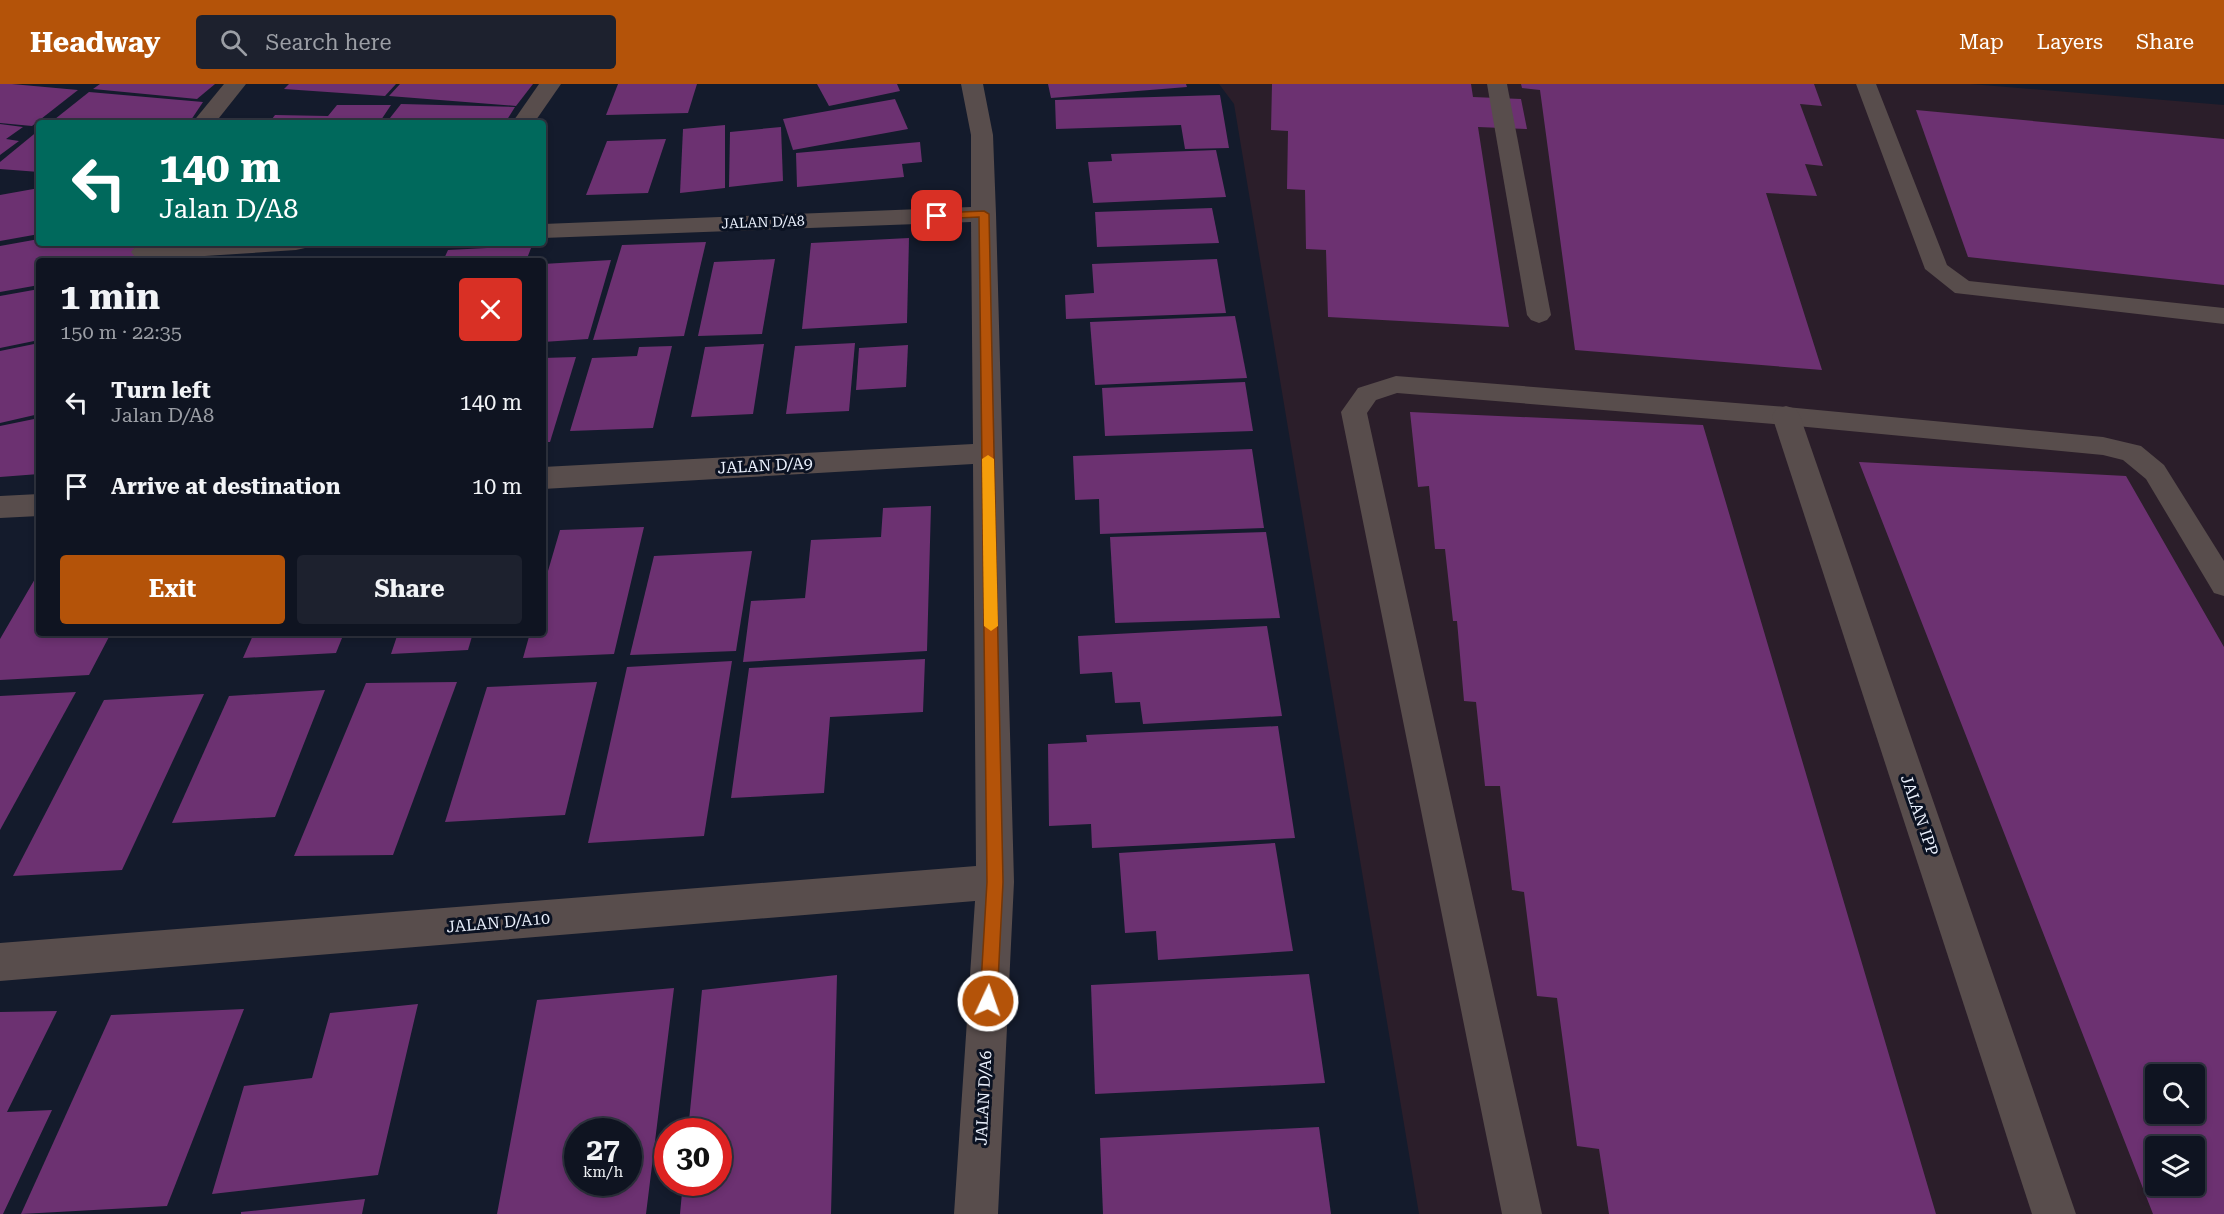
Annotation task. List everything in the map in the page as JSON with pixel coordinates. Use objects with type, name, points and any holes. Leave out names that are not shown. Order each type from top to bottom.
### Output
[{"type":"street","points":[[206,120],[236,84]]},
{"type":"street","points":[[525,120],[550,84]]},
{"type":"street","name":"JALAN D/A6","points":[[972,84],[982,135],[995,882],[976,1214]]},
{"type":"street","name":"JALAN D/A8","points":[[546,231],[984,214]]},
{"type":"street","points":[[144,252],[245,246]]},
{"type":"street","name":"JALAN IPP","points":[[1786,416],[2054,1214]]},
{"type":"street","name":"JALAN D/A9","points":[[546,477],[988,453]]},
{"type":"street","points":[[0,507],[36,505]]},
{"type":"street","name":"JALAN D/A10","points":[[0,962],[995,882]]},
{"type":"lane","points":[[1497,84],[1539,315]]},
{"type":"lane","points":[[1866,84],[1937,269],[1963,288],[2224,316]]},
{"type":"lane","points":[[1522,1214],[1354,412],[1367,393],[1396,384],[1786,416],[2103,446],[2132,453],[2155,471],[2224,585]]},
{"type":"shaded area","points":[[1219,84],[1971,84],[2224,105],[2224,1214],[1419,1214],[1234,104]]},
{"type":"building","points":[[0,84],[78,90],[40,120],[36,120],[32,126],[0,123]]},
{"type":"building","points":[[100,84],[215,84],[197,99],[93,89]]},
{"type":"building","points":[[289,84],[396,84],[385,96],[284,89]]},
{"type":"building","points":[[400,84],[533,84],[516,106],[389,96]]},
{"type":"building","points":[[618,84],[697,84],[688,113],[606,115]]},
{"type":"building","points":[[817,84],[897,84],[900,91],[829,106]]},
{"type":"building","points":[[1048,84],[1186,84],[1187,87],[1051,98]]},
{"type":"building","points":[[1272,84],[1471,84],[1473,97],[1521,99],[1527,129],[1478,127],[1509,327],[1328,317],[1326,250],[1306,249],[1305,190],[1287,189],[1288,131],[1271,130]]},
{"type":"building","points":[[1521,84],[1814,84],[1822,106],[1800,104],[1823,166],[1805,164],[1817,196],[1766,193],[1822,370],[1575,350],[1540,90],[1522,88]]},
{"type":"building","points":[[89,92],[203,102],[191,120],[54,120]]},
{"type":"building","points":[[1220,95],[1229,148],[1185,149],[1181,125],[1056,129],[1055,100]]},
{"type":"building","points":[[895,99],[908,129],[793,150],[783,119]]},
{"type":"building","points":[[401,104],[515,107],[507,120],[388,120]]},
{"type":"building","points":[[337,105],[391,105],[381,120],[271,120],[275,115],[328,116]]},
{"type":"building","points":[[1916,110],[2224,139],[2224,285],[1968,257]]},
{"type":"building","points":[[0,124],[23,127],[6,139],[19,141],[0,155]]},
{"type":"building","points":[[725,125],[725,188],[680,193],[683,129]]},
{"type":"building","points":[[781,127],[783,181],[729,187],[730,132]]},
{"type":"building","points":[[36,132],[36,172],[0,169],[0,162]]},
{"type":"building","points":[[666,139],[648,193],[586,195],[607,141]]},
{"type":"building","points":[[920,142],[922,162],[902,164],[904,177],[797,187],[796,153]]},
{"type":"building","points":[[1216,150],[1226,197],[1093,203],[1088,162],[1112,161],[1111,154]]},
{"type":"building","points":[[36,189],[36,235],[0,241],[0,195]]},
{"type":"building","points":[[1212,208],[1219,243],[1097,247],[1095,212]]},
{"type":"building","points":[[909,238],[907,323],[802,329],[811,243]]},
{"type":"building","points":[[36,240],[36,246],[139,246],[137,258],[36,258],[36,286],[0,292],[0,246]]},
{"type":"building","points":[[706,242],[684,336],[593,340],[622,245]]},
{"type":"building","points":[[488,246],[532,246],[527,258],[444,258],[448,250],[487,248]]},
{"type":"building","points":[[775,259],[762,334],[698,336],[714,262]]},
{"type":"building","points":[[1217,259],[1226,313],[1066,319],[1065,295],[1094,293],[1092,264]]},
{"type":"building","points":[[611,260],[588,339],[546,342],[546,264]]},
{"type":"building","points":[[36,290],[36,341],[0,348],[0,296]]},
{"type":"building","points":[[1235,316],[1247,378],[1095,385],[1090,322]]},
{"type":"building","points":[[855,343],[849,411],[786,414],[795,346]]},
{"type":"building","points":[[36,344],[36,415],[0,423],[0,351]]},
{"type":"building","points":[[764,344],[753,414],[691,417],[705,347]]},
{"type":"building","points":[[908,345],[906,387],[856,390],[859,348]]},
{"type":"building","points":[[672,346],[653,428],[570,431],[592,358],[637,356],[639,347]]},
{"type":"building","points":[[576,357],[550,442],[546,442],[546,358]]},
{"type":"building","points":[[1245,382],[1253,431],[1105,436],[1102,388]]},
{"type":"building","points":[[1410,412],[1703,425],[1936,1214],[1609,1214],[1599,1149],[1577,1146],[1557,998],[1537,996],[1524,892],[1512,890],[1500,786],[1485,786],[1476,702],[1464,701],[1457,621],[1453,621],[1445,549],[1435,549],[1429,486],[1418,487]]},
{"type":"building","points":[[36,419],[36,474],[0,477],[0,426]]},
{"type":"building","points":[[1252,449],[1264,528],[1100,534],[1099,499],[1075,500],[1073,456]]},
{"type":"building","points":[[1859,462],[2126,476],[2224,647],[2224,1214],[2153,1214],[2146,1196],[2205,1196],[2205,1136],[2145,1136],[2145,1194]]},
{"type":"building","points":[[931,506],[927,651],[743,662],[751,601],[805,598],[811,540],[881,537],[883,508]]},
{"type":"building","points":[[644,527],[614,654],[523,658],[529,636],[546,636],[546,578],[560,530]]},
{"type":"building","points":[[1266,532],[1280,618],[1115,623],[1110,537]]},
{"type":"building","points":[[752,551],[736,651],[630,655],[654,556]]},
{"type":"building","points":[[36,577],[36,636],[109,636],[89,675],[0,680],[0,639]]},
{"type":"building","points":[[1267,626],[1282,716],[1143,724],[1140,702],[1115,703],[1112,672],[1080,674],[1078,636]]},
{"type":"building","points":[[253,636],[343,636],[336,653],[243,658]]},
{"type":"building","points":[[397,636],[472,636],[468,650],[391,654]]},
{"type":"building","points":[[925,659],[923,712],[830,717],[824,793],[731,798],[749,668]]},
{"type":"building","points":[[732,661],[704,836],[588,843],[627,667]]},
{"type":"building","points":[[457,682],[393,855],[294,856],[366,683]]},
{"type":"building","points":[[597,682],[565,815],[445,822],[487,687]]},
{"type":"building","points":[[325,690],[275,817],[172,823],[229,696]]},
{"type":"building","points":[[76,692],[0,830],[0,696]]},
{"type":"building","points":[[204,694],[122,870],[13,876],[104,700]]},
{"type":"building","points":[[1278,726],[1295,838],[1092,848],[1091,824],[1049,826],[1048,744],[1087,742],[1086,735]]},
{"type":"building","points":[[1275,843],[1293,951],[1158,960],[1156,931],[1125,933],[1119,853]]},
{"type":"building","points":[[1309,974],[1325,1083],[1095,1094],[1091,985]]},
{"type":"building","points":[[837,975],[831,1214],[680,1214],[682,1196],[732,1196],[732,1118],[689,1118],[702,990]]},
{"type":"building","points":[[674,988],[658,1118],[654,1118],[654,1149],[646,1214],[497,1214],[537,1000]]},
{"type":"building","points":[[418,1004],[378,1175],[212,1194],[244,1086],[312,1078],[330,1013]]},
{"type":"building","points":[[244,1009],[167,1206],[21,1214],[111,1015]]},
{"type":"building","points":[[57,1011],[7,1112],[52,1110],[3,1214],[0,1214],[0,1012]]},
{"type":"building","points":[[1319,1127],[1331,1214],[1103,1214],[1100,1138]]},
{"type":"building","points":[[365,1199],[362,1214],[241,1214],[241,1212]]},
{"type":"slow traffic","points":[[988,459],[991,626]]},
{"type":"route","points":[[937,216],[984,214],[995,882],[988,1001]]}]
